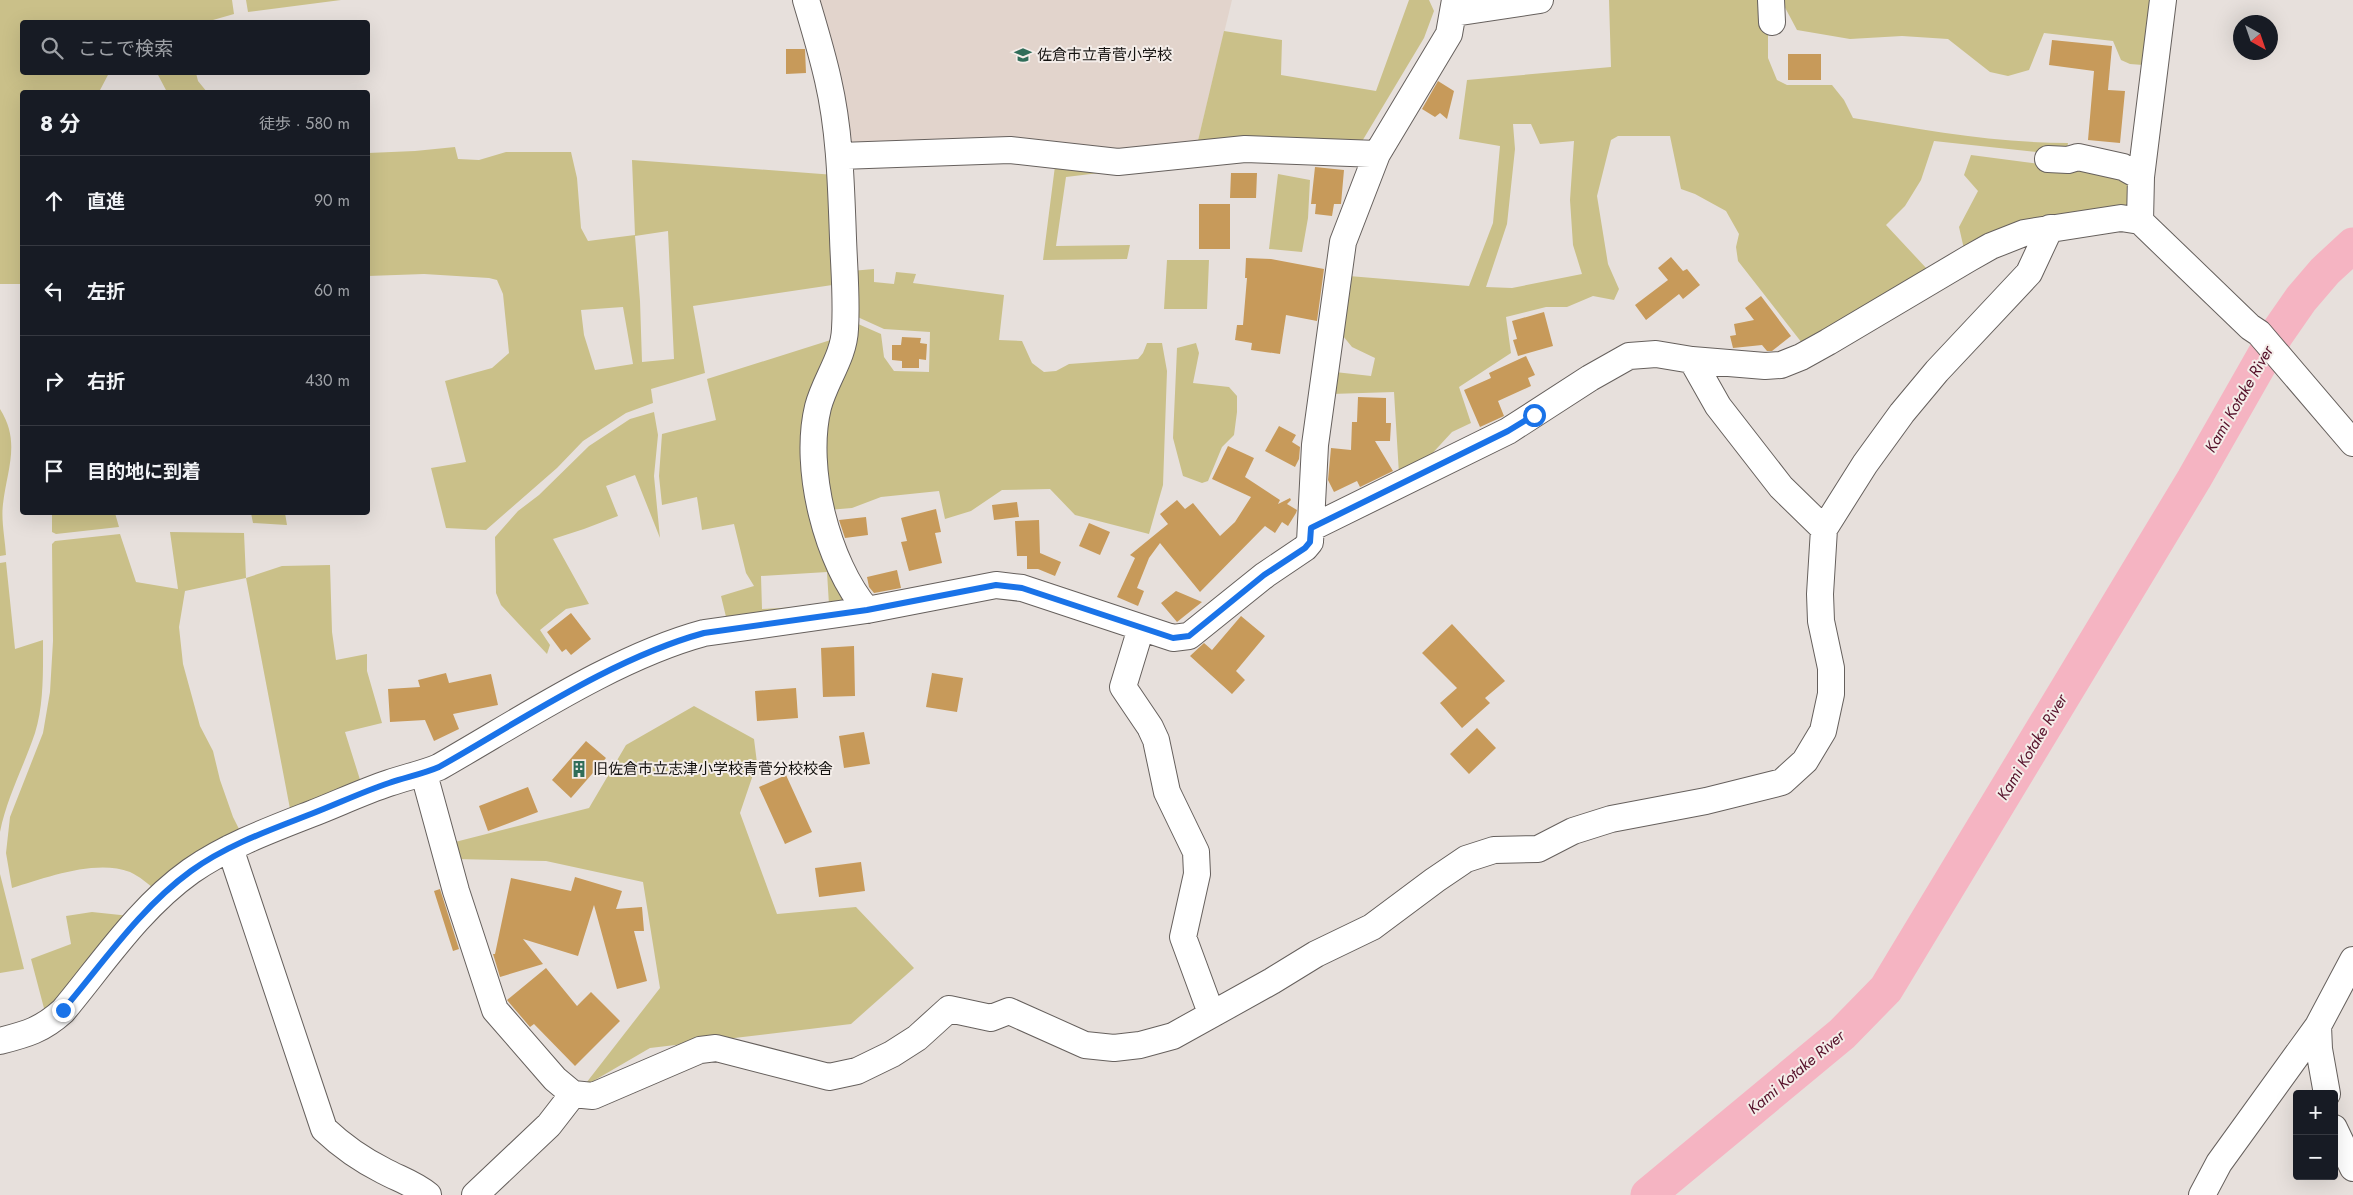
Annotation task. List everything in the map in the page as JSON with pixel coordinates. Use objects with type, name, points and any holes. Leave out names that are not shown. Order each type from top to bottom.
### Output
[{"type":"street","points":[[806,0],[828,81],[840,156],[845,331],[838,359],[821,395],[817,410],[815,471],[817,489],[834,554],[860,602],[867,610]]},
{"type":"street","points":[[0,1042],[32,1033],[49,1023],[63,1010],[136,921],[162,895],[190,872],[230,848],[389,783],[424,774],[610,671],[686,638],[704,633],[867,610],[996,585],[1022,588],[1173,638],[1189,636],[1264,575],[1305,548],[1310,542],[1315,445],[1343,242],[1377,154],[1442,48],[1449,34],[1455,6],[1540,0]]},
{"type":"street","points":[[2140,221],[2141,177],[2163,0]]},
{"type":"street","points":[[840,156],[1010,150],[1118,162],[1246,149],[1377,154]]},
{"type":"street","points":[[2048,159],[2068,160],[2078,157],[2123,167],[2141,177]]},
{"type":"street","points":[[1311,528],[1508,431],[1590,378],[1629,356],[1656,354],[1692,360],[1766,366],[1788,362],[1828,342],[1991,246],[2024,233],[2121,218],[2140,221],[2259,334],[2353,443]]},
{"type":"street","points":[[424,774],[456,891],[495,1010],[555,1079],[573,1094],[593,1096],[700,1050],[716,1048],[805,1072],[829,1076],[857,1070],[892,1054],[917,1038],[935,1019],[949,1009],[991,1018],[1009,1011],[1085,1044],[1114,1048],[1140,1045],[1172,1036],[1272,981],[1316,954],[1372,927],[1466,859],[1494,850],[1538,850],[1573,831],[1611,820],[1706,801],[1782,782],[1805,761],[1823,731],[1831,694],[1831,668],[1821,621],[1820,594],[1824,529],[1865,464],[1902,414],[1937,371],[2029,273],[2050,228]]},
{"type":"street","points":[[1692,360],[1718,406],[1775,479],[1824,529]]},
{"type":"street","points":[[1141,628],[1123,687],[1150,727],[1156,740],[1167,792],[1196,852],[1197,874],[1183,937],[1212,1013]]},
{"type":"street","points":[[230,848],[324,1129],[344,1148],[384,1171],[418,1187],[428,1195]]},
{"type":"street","points":[[2202,1195],[2219,1163],[2318,1026],[2353,960]]},
{"type":"street","points":[[2318,1026],[2319,1049],[2326,1090]]},
{"type":"street","points":[[475,1195],[549,1125],[573,1094]]},
{"type":"street","points":[[2337,1135],[2353,1168]]},
{"type":"shaded area","points":[[0,0],[232,0],[234,14],[213,20],[20,20],[20,75],[108,75],[100,90],[20,90],[20,284],[0,284]]},
{"type":"shaded area","points":[[246,0],[341,0],[248,12]]},
{"type":"shaded area","name":"佐倉市立青菅小学校","points":[[813,0],[1232,0],[1196,149],[849,152]]},
{"type":"shaded area","points":[[1409,0],[1429,0],[1434,11],[1424,38],[1358,148],[1196,149],[1224,31],[1282,40],[1281,75],[1376,91]]},
{"type":"shaded area","points":[[1609,0],[1768,0],[1768,58],[1777,80],[1787,85],[1832,85],[1844,100],[1853,118],[1987,138],[2068,143],[2067,148],[2046,153],[1934,141],[1921,180],[1905,206],[1886,225],[1928,270],[1802,343],[1738,261],[1736,247],[1739,234],[1726,211],[1695,194],[1681,189],[1670,136],[1618,136],[1611,140],[1597,196],[1608,264],[1619,289],[1614,300],[1593,296],[1567,307],[1546,307],[1506,317],[1511,353],[1459,387],[1471,423],[1452,432],[1428,458],[1399,474],[1394,392],[1331,394],[1335,372],[1371,376],[1375,358],[1352,347],[1343,336],[1349,276],[1469,286],[1493,223],[1500,146],[1459,139],[1467,80],[1611,67]],"holes":[[[1513,124],[1531,124],[1540,144],[1574,141],[1570,200],[1573,245],[1582,274],[1512,288],[1486,287],[1507,224],[1515,149]]]},
{"type":"shaded area","points":[[1781,0],[2156,0],[2143,65],[2130,64],[2121,60],[2113,41],[2044,33],[2029,70],[2008,76],[1990,72],[1948,39],[1902,36],[1850,39],[1797,30]]},
{"type":"shaded area","points":[[158,75],[196,75],[198,81],[205,90],[166,90]]},
{"type":"shaded area","points":[[455,147],[458,159],[479,160],[506,152],[571,152],[577,178],[581,228],[588,241],[635,235],[632,160],[835,175],[839,284],[693,306],[705,373],[651,389],[653,403],[626,413],[583,441],[557,468],[486,530],[446,528],[431,468],[466,462],[445,381],[492,368],[509,353],[503,294],[497,280],[489,278],[424,274],[370,276],[370,153]],"holes":[[[668,231],[674,359],[642,362],[635,236]],[[623,307],[633,364],[595,370],[584,335],[581,310]]]},
{"type":"shaded area","points":[[1971,155],[2047,165],[2084,164],[2129,180],[2132,203],[2120,211],[1964,249],[1959,227],[1978,191],[1964,175]]},
{"type":"shaded area","points":[[1055,166],[1116,171],[1066,177],[1056,246],[1130,245],[1127,259],[1043,260]]},
{"type":"shaded area","points":[[1278,174],[1310,180],[1308,218],[1302,252],[1269,249]]},
{"type":"shaded area","points":[[1167,260],[1209,260],[1207,309],[1164,309]]},
{"type":"shaded area","points":[[874,269],[874,282],[894,284],[896,272],[916,274],[913,283],[1004,295],[999,340],[1022,341],[1032,363],[1044,372],[1056,371],[1069,364],[1138,359],[1147,343],[1162,343],[1167,371],[1163,485],[1149,534],[1075,515],[1050,489],[1002,490],[971,511],[945,519],[939,491],[881,497],[852,508],[828,510],[817,446],[849,320],[881,334],[884,357],[894,371],[929,372],[930,332],[884,329],[851,314],[851,271]]},
{"type":"shaded area","points":[[837,338],[810,428],[855,602],[829,605],[827,572],[761,576],[762,609],[817,606],[727,621],[721,596],[754,586],[746,573],[734,524],[702,530],[697,497],[662,505],[659,476],[662,434],[716,420],[707,379]]},
{"type":"shaded area","points":[[1196,343],[1199,353],[1193,383],[1229,387],[1237,396],[1234,435],[1222,447],[1208,481],[1202,483],[1183,476],[1173,438],[1177,348]]},
{"type":"shaded area","points":[[0,409],[10,433],[11,456],[3,510],[6,555],[0,556]]},
{"type":"shaded area","points":[[654,412],[658,435],[654,476],[660,538],[635,475],[606,486],[618,516],[553,539],[589,604],[566,609],[540,630],[550,645],[547,654],[501,605],[496,593],[495,537],[518,511],[539,495],[589,446],[630,419]]},
{"type":"shaded area","points":[[52,515],[116,515],[119,527],[56,534],[52,532]]},
{"type":"shaded area","points":[[251,515],[285,515],[287,525],[253,523]]},
{"type":"shaded area","points":[[170,532],[244,533],[246,578],[185,591],[179,627],[183,664],[200,726],[213,751],[220,780],[233,817],[241,833],[156,890],[130,872],[102,868],[71,871],[12,888],[6,853],[10,817],[43,733],[50,692],[53,641],[52,544],[55,541],[120,534],[136,582],[178,589]]},
{"type":"shaded area","points":[[6,562],[15,649],[43,640],[43,675],[40,711],[35,733],[11,794],[0,832],[0,563]]},
{"type":"shaded area","points":[[330,565],[332,632],[336,660],[367,654],[367,671],[382,723],[345,732],[362,786],[291,814],[246,578],[282,566]]},
{"type":"shaded area","points":[[694,706],[754,739],[757,763],[740,813],[777,914],[856,907],[914,968],[851,1024],[650,1048],[583,1087],[660,988],[643,882],[546,861],[455,859],[455,842],[589,808],[626,745]]},
{"type":"shaded area","points":[[0,874],[24,969],[0,973]]},
{"type":"shaded area","points":[[92,912],[130,916],[45,1012],[31,959],[71,944],[66,916]]},
{"type":"building","points":[[2052,40],[2112,46],[2108,90],[2125,91],[2120,143],[2088,140],[2094,71],[2049,65]]},
{"type":"building","points":[[786,49],[805,49],[806,73],[786,74]]},
{"type":"building","points":[[1788,54],[1821,54],[1821,80],[1788,80]]},
{"type":"building","points":[[1438,81],[1454,91],[1447,119],[1440,113],[1435,117],[1422,109]]},
{"type":"building","points":[[1315,167],[1344,170],[1341,204],[1334,204],[1332,216],[1315,214],[1316,204],[1311,204]]},
{"type":"building","points":[[1231,173],[1257,173],[1256,198],[1230,198]]},
{"type":"building","points":[[1199,204],[1230,204],[1230,249],[1199,249]]},
{"type":"building","points":[[1671,257],[1683,271],[1687,269],[1700,285],[1683,299],[1679,294],[1646,320],[1635,305],[1668,280],[1658,268]]},
{"type":"building","points":[[1246,258],[1271,259],[1324,269],[1317,321],[1286,315],[1280,354],[1251,350],[1252,343],[1235,340],[1237,325],[1243,325],[1247,278],[1245,278]]},
{"type":"building","points":[[1761,296],[1791,336],[1772,351],[1767,351],[1762,345],[1733,348],[1730,336],[1736,335],[1734,324],[1754,320],[1745,308]]},
{"type":"building","points":[[1544,312],[1553,346],[1518,356],[1513,340],[1517,339],[1512,321]]},
{"type":"building","points":[[902,337],[921,338],[920,343],[927,344],[926,360],[919,359],[919,368],[902,368],[902,361],[892,360],[892,345],[901,345]]},
{"type":"building","points":[[1526,356],[1535,375],[1528,378],[1531,386],[1498,401],[1504,416],[1480,427],[1464,390],[1491,378],[1489,373]]},
{"type":"building","points":[[1358,397],[1386,398],[1386,423],[1391,423],[1390,441],[1375,441],[1393,471],[1360,487],[1357,481],[1334,492],[1328,480],[1331,448],[1351,450],[1352,422],[1357,422]]},
{"type":"building","points":[[1279,426],[1296,435],[1292,442],[1300,447],[1299,459],[1295,467],[1265,451]]},
{"type":"building","points":[[1228,446],[1254,458],[1245,477],[1280,500],[1278,504],[1290,498],[1291,500],[1287,504],[1297,510],[1288,526],[1282,522],[1275,533],[1265,526],[1200,592],[1160,543],[1149,558],[1137,588],[1144,591],[1138,606],[1117,597],[1135,558],[1130,555],[1168,524],[1160,514],[1177,500],[1185,509],[1193,503],[1220,536],[1235,522],[1251,497],[1212,479]]},
{"type":"building","points":[[1017,502],[1019,517],[994,520],[992,505]]},
{"type":"building","points":[[936,509],[941,532],[935,533],[942,563],[909,571],[901,542],[907,541],[901,518]]},
{"type":"building","points":[[866,517],[868,535],[845,538],[839,520]]},
{"type":"building","points":[[1039,520],[1040,553],[1061,562],[1055,576],[1038,569],[1027,569],[1027,556],[1017,556],[1015,521]]},
{"type":"building","points":[[1089,523],[1110,532],[1100,555],[1079,546]]},
{"type":"building","points":[[897,570],[901,588],[874,593],[869,587],[867,577]]},
{"type":"building","points":[[1176,591],[1202,602],[1177,622],[1161,603]]},
{"type":"building","points":[[571,613],[591,639],[571,655],[566,649],[562,652],[547,632]]},
{"type":"building","points":[[1241,616],[1265,636],[1236,671],[1245,680],[1232,694],[1190,656],[1204,643],[1212,650]]},
{"type":"building","points":[[1452,624],[1505,681],[1485,698],[1490,703],[1462,728],[1440,703],[1457,688],[1422,653]]},
{"type":"building","points":[[854,646],[855,696],[823,697],[821,648]]},
{"type":"building","points":[[446,673],[449,683],[491,674],[498,705],[453,714],[459,729],[434,741],[425,720],[390,722],[388,689],[420,687],[418,680]]},
{"type":"building","points":[[932,673],[963,678],[957,712],[926,707]]},
{"type":"building","points":[[796,688],[798,718],[757,721],[755,691]]},
{"type":"building","points":[[1477,728],[1496,748],[1469,774],[1450,754]]},
{"type":"building","points":[[864,732],[870,764],[844,768],[839,736]]},
{"type":"building","name":"旧佐倉市立志津小学校青菅分校校舎","points":[[586,741],[606,758],[571,798],[552,780]]},
{"type":"building","points":[[786,775],[812,832],[785,844],[759,787]]},
{"type":"building","points":[[528,787],[538,812],[488,831],[479,806]]},
{"type":"building","points":[[861,862],[865,891],[819,897],[815,868]]},
{"type":"building","points":[[575,877],[622,891],[616,909],[642,907],[644,931],[634,931],[647,981],[617,989],[594,905],[578,956],[523,939],[543,964],[500,977],[493,954],[495,954],[511,878],[571,891]]},
{"type":"building","points":[[440,889],[459,949],[453,951],[434,891]]},
{"type":"building","points":[[546,968],[577,1006],[591,992],[620,1021],[575,1066],[534,1024],[530,1027],[507,1000]]},
{"type":"waterway","name":"Kami Kotake River","points":[[1648,1195],[1842,1034],[1886,989],[2194,479],[2276,335],[2301,299],[2325,271],[2353,245]]},
{"type":"place","name":"佐倉市立青菅小学校","points":[[1023,55]]},
{"type":"place","name":"旧佐倉市立志津小学校青菅分校校舎","points":[[579,769]]},
{"type":"route","points":[[63,1010],[136,921],[162,895],[209,859],[293,821],[389,783],[424,774],[566,694],[637,658],[686,638],[704,633],[867,610],[996,585],[1013,585],[1173,638],[1189,636],[1264,575],[1305,548],[1310,542],[1311,528],[1508,431],[1534,415]]}]
